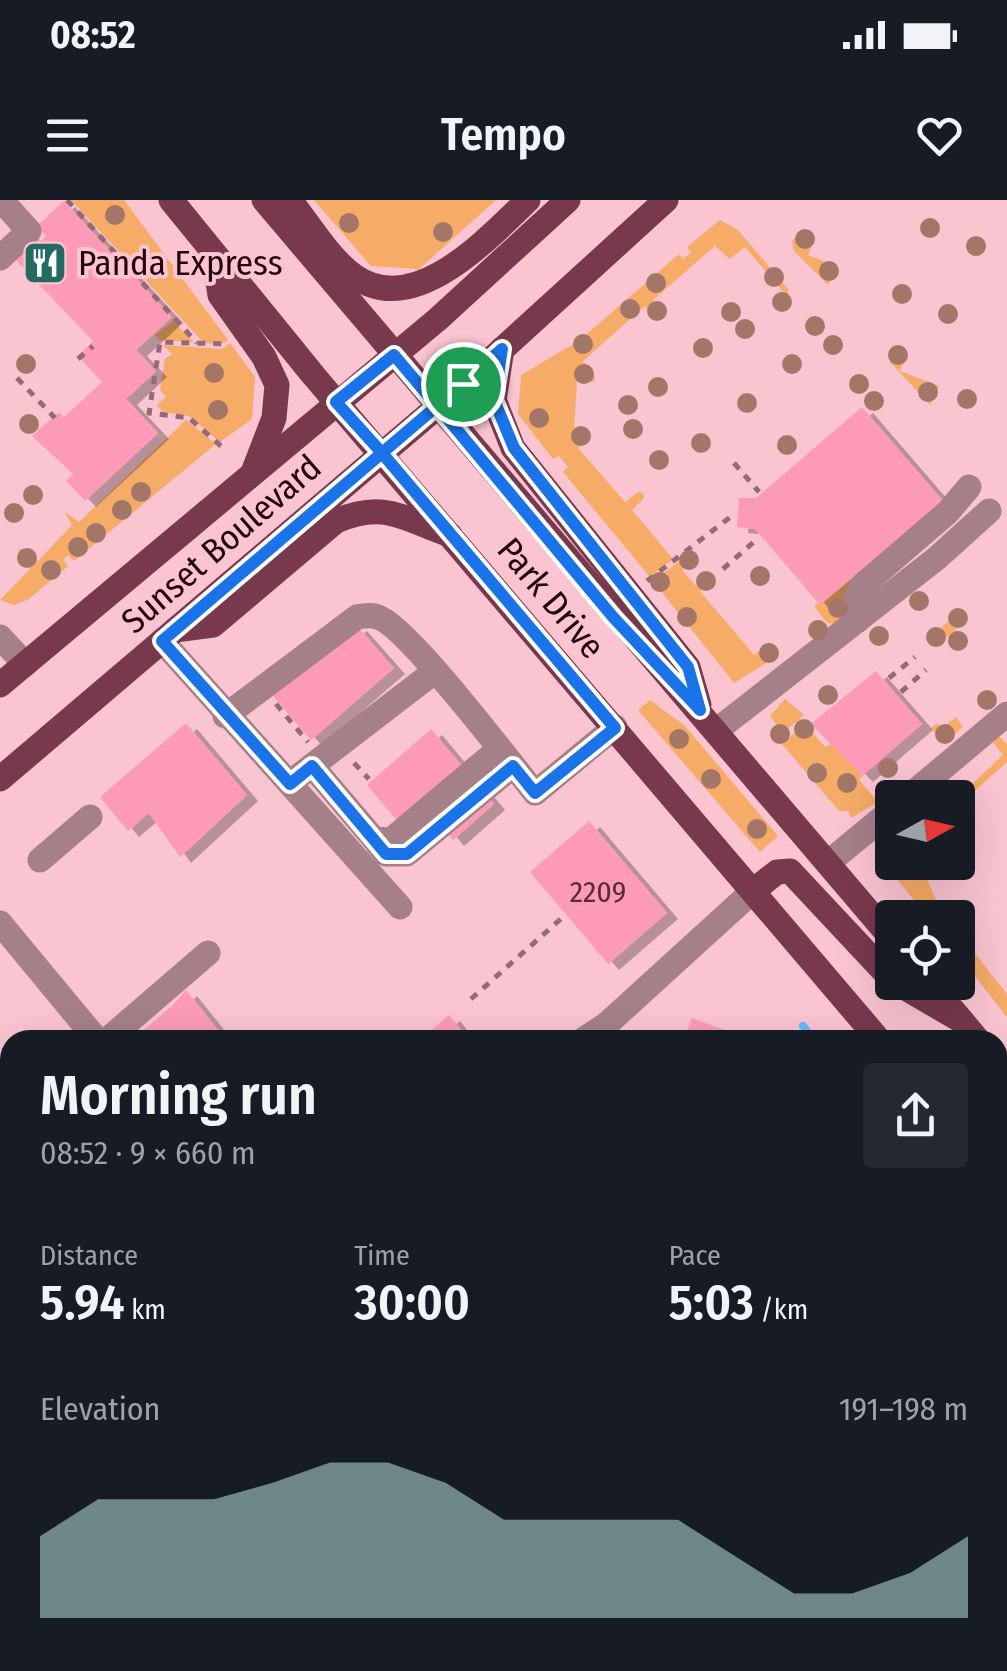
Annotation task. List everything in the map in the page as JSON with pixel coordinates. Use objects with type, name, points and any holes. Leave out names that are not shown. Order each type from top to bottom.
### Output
[{"type":"main road","name":"Park Drive","points":[[171,200],[336,402],[871,1030]]},
{"type":"main road","name":"Park Drive","points":[[264,200],[613,617],[708,720],[875,918]]},
{"type":"main road","points":[[290,200],[352,274],[375,288],[395,291],[424,283],[496,230],[528,200]]},
{"type":"main road","name":"Sunset Boulevard","points":[[0,685],[394,355],[568,200]]},
{"type":"main road","name":"Sunset Boulevard","points":[[0,779],[437,406],[666,200]]},
{"type":"main road","points":[[213,252],[220,295],[264,357],[276,385],[274,418],[253,472]]},
{"type":"main road","points":[[502,349],[494,400],[514,448],[688,667],[708,720]]},
{"type":"main road","points":[[169,635],[212,625],[336,521],[358,512],[387,510],[452,536]]},
{"type":"main road","points":[[753,891],[777,872],[790,872],[875,962]]},
{"type":"main road","points":[[922,1000],[970,1030]]},
{"type":"main road","points":[[944,1000],[970,1030]]},
{"type":"street","points":[[0,258],[29,231],[1,200]]},
{"type":"street","points":[[858,620],[857,595],[863,585],[948,512],[969,487]]},
{"type":"street","points":[[708,720],[858,620],[989,512]]},
{"type":"street","points":[[225,716],[357,617],[368,615],[383,618],[434,672],[535,793],[615,728]]},
{"type":"street","points":[[169,635],[225,716],[400,907]]},
{"type":"street","points":[[0,638],[25,664]]},
{"type":"street","points":[[290,784],[434,672]]},
{"type":"street","points":[[928,780],[1007,714]]},
{"type":"street","points":[[321,759],[374,840],[391,840],[506,758]]},
{"type":"street","points":[[40,860],[90,817]]},
{"type":"street","points":[[829,862],[875,824]]},
{"type":"street","points":[[615,1030],[753,891]]},
{"type":"street","points":[[0,923],[88,1030]]},
{"type":"street","points":[[119,1030],[208,954]]},
{"type":"path","points":[[67,200],[199,345]]},
{"type":"path","points":[[221,446],[189,418],[149,413],[160,342],[220,347],[233,340]]},
{"type":"path","points":[[78,359],[93,346]]},
{"type":"path","points":[[17,378],[55,418]]},
{"type":"path","points":[[734,462],[759,492]]},
{"type":"path","points":[[645,583],[733,516]]},
{"type":"path","points":[[723,569],[755,541]]},
{"type":"path","points":[[889,678],[915,657]]},
{"type":"path","points":[[901,692],[926,670]]},
{"type":"path","points":[[262,688],[321,759],[355,763],[369,779]]},
{"type":"path","points":[[471,999],[563,918]]},
{"type":"shaded area","points":[[71,200],[124,200],[228,340],[221,344],[204,343]]},
{"type":"shaded area","points":[[314,200],[496,200],[419,269],[371,266]]},
{"type":"shaded area","points":[[720,220],[738,230],[788,289],[788,301],[774,309],[785,294],[745,247],[730,259],[715,246],[653,300],[664,316],[658,320],[645,306],[583,361],[595,377],[594,382],[577,382],[574,429],[592,434],[578,448],[625,502],[638,492],[643,493],[644,498],[632,510],[673,559],[650,577],[563,472],[568,467],[559,456],[553,459],[518,414],[521,375],[580,340],[679,254],[683,259],[691,253],[687,247]]},
{"type":"shaded area","points":[[801,233],[815,237],[808,255],[836,266],[828,285],[794,251],[792,241]]},
{"type":"shaded area","points":[[173,321],[194,342],[159,340],[155,335]]},
{"type":"shaded area","points":[[230,343],[255,377],[252,419],[220,442],[189,416],[163,412],[157,405],[166,397],[160,390],[165,359],[172,354],[163,345],[222,349]]},
{"type":"shaded area","points":[[895,349],[907,353],[900,371],[939,386],[930,405],[890,362]]},
{"type":"shaded area","points":[[186,420],[216,444],[74,561],[68,555],[63,560],[68,566],[29,599],[14,605],[0,600],[31,568],[18,554],[20,548],[38,561],[72,525],[64,511],[79,522]]},
{"type":"shaded area","points":[[690,553],[695,558],[682,570],[696,586],[714,575],[700,591],[754,655],[769,643],[776,648],[776,657],[734,683],[653,581]]},
{"type":"shaded area","points":[[851,579],[847,609],[836,624],[827,623],[814,606]]},
{"type":"shaded area","points":[[959,612],[966,619],[955,630],[966,643],[959,650],[947,636],[933,645],[930,638]]},
{"type":"shaded area","points":[[785,699],[804,715],[783,733],[770,716]]},
{"type":"shaded area","points":[[650,700],[685,726],[778,836],[760,852],[638,710]]},
{"type":"shaded area","points":[[956,717],[963,727],[944,743],[931,728],[937,723],[942,728]]},
{"type":"shaded area","points":[[805,724],[825,747],[834,743],[862,776],[859,780],[875,804],[851,818],[848,811],[839,811],[782,744]]},
{"type":"shaded area","points":[[998,736],[1007,744],[1007,762],[975,791],[975,781],[1003,755],[992,741]]},
{"type":"shaded area","points":[[898,880],[927,880],[937,900],[914,900]]},
{"type":"shaded area","points":[[975,954],[1007,994],[1007,1017],[975,977]]},
{"type":"building","points":[[64,201],[172,317],[136,350],[156,371],[126,399],[158,433],[85,501],[66,481],[73,474],[32,436],[59,412],[64,417],[102,382],[78,356],[93,341],[14,258],[37,236],[41,241],[46,236],[37,226]]},
{"type":"building","points":[[862,407],[943,501],[820,605],[755,529],[737,527],[739,498],[756,498]]},
{"type":"building","points":[[356,625],[394,668],[311,740],[273,696]]},
{"type":"building","points":[[876,671],[922,724],[862,776],[811,724]]},
{"type":"building","points":[[186,723],[247,795],[180,857],[149,813],[128,831],[100,797]]},
{"type":"building","points":[[431,729],[494,804],[453,840],[423,804],[400,824],[367,785]]},
{"type":"building","points":[[589,821],[667,913],[608,964],[530,872]]},
{"type":"building","points":[[186,990],[218,1030],[144,1030]]},
{"type":"building","points":[[449,1015],[461,1030],[432,1030]]},
{"type":"building","points":[[692,1018],[725,1030],[688,1030]]},
{"type":"waterway","points":[[803,1026],[806,1030]]},
{"type":"place","name":"Panda Express","points":[[45,263]]},
{"type":"route","points":[[463,384],[437,406],[394,355],[336,402],[382,453],[162,641],[225,716],[290,784],[312,766],[386,854],[394,856],[407,854],[513,766],[535,793],[615,728],[382,453],[437,406],[613,617],[700,710],[688,667],[514,448],[494,400],[502,349],[463,384]]}]
